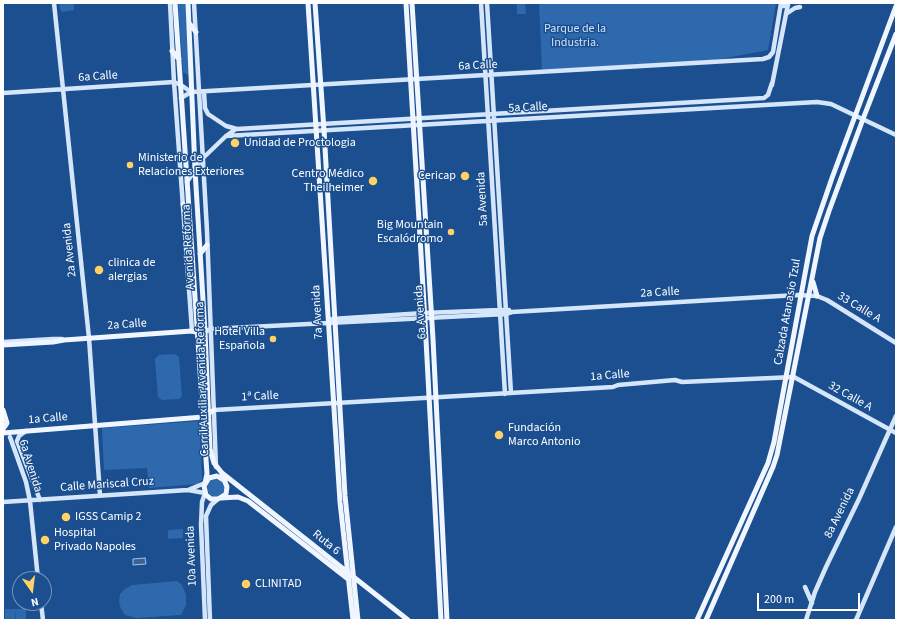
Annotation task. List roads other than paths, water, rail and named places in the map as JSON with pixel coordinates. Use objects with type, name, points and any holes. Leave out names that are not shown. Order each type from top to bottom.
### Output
[{"type":"main road","name":"Avenida Reforma","points":[[175,3],[191,223],[195,330],[207,474],[205,483]]},
{"type":"main road","points":[[188,5],[194,3]]},
{"type":"main road","name":"7a Avenida","points":[[308,3],[330,322],[339,403],[353,620]]},
{"type":"main road","name":"7a Avenida","points":[[315,3],[324,130],[333,403],[340,502],[350,577],[358,620]]},
{"type":"main road","name":"6a Avenida","points":[[406,3],[425,315],[440,620]]},
{"type":"main road","name":"6a Avenida","points":[[412,3],[436,398],[447,620]]},
{"type":"main road","name":"Avenida Reforma","points":[[188,5],[191,92],[210,449],[216,467],[232,481]]},
{"type":"main road","name":"Calzada Atanasio Tzul","points":[[697,620],[768,463],[774,442],[812,236],[896,6]]},
{"type":"main road","points":[[189,23],[196,32]]},
{"type":"main road","name":"Calzada Atanasio Tzul","points":[[706,620],[773,467],[794,378],[820,238],[862,119],[896,34]]},
{"type":"main road","points":[[172,51],[179,59]]},
{"type":"main road","points":[[183,204],[191,223]]},
{"type":"main road","points":[[200,254],[207,245]]},
{"type":"main road","points":[[812,279],[817,296]]},
{"type":"main road","name":"2a Calle","points":[[3,346],[195,330],[200,334],[204,329]]},
{"type":"main road","points":[[3,410],[7,423],[3,429]]},
{"type":"main road","points":[[95,425],[203,417],[214,410]]},
{"type":"main road","name":"1a Calle","points":[[3,433],[95,425]]},
{"type":"main road","points":[[222,473],[225,481],[227,490],[226,494],[219,499],[211,499],[204,490],[205,483],[209,478],[214,476],[220,477],[225,481],[232,481]]},
{"type":"main road","name":"Ruta 6","points":[[232,481],[350,577]]},
{"type":"main road","name":"Ruta 6","points":[[219,499],[238,497],[248,501],[408,620]]},
{"type":"street","name":"2a Avenida","points":[[54,3],[89,338],[100,495]]},
{"type":"street","name":"Carril Auxiliar Avenida Reforma","points":[[170,3],[183,204],[195,330]]},
{"type":"street","name":"Carril Auxiliar Avenida Reforma","points":[[194,3],[207,245],[216,467]]},
{"type":"street","name":"5a Avenida","points":[[481,3],[488,75],[494,114],[511,393]]},
{"type":"street","name":"5a Avenida","points":[[487,3],[488,121],[505,394]]},
{"type":"street","name":"6a Calle","points":[[3,93],[174,82],[191,92],[204,92],[766,58],[773,52],[781,3]]},
{"type":"street","points":[[760,105],[770,100],[788,4],[783,6],[781,3]]},
{"type":"street","points":[[786,14],[800,7]]},
{"type":"street","name":"5a Calle","points":[[204,92],[206,110],[209,115],[226,126],[237,129],[764,98],[768,95],[772,83]]},
{"type":"street","points":[[181,98],[191,92]]},
{"type":"street","name":"5a Calle","points":[[226,136],[816,102],[831,104],[896,135]]},
{"type":"street","name":"5a Calle","points":[[182,190],[202,159],[226,136],[237,129]]},
{"type":"street","points":[[496,263],[503,263]]},
{"type":"street","name":"2a Calle","points":[[204,329],[425,315],[512,312],[810,296]]},
{"type":"street","name":"33 Calle A","points":[[810,296],[817,296],[827,300],[896,342]]},
{"type":"street","name":"2a Calle","points":[[3,342],[52,339],[64,340]]},
{"type":"street","name":"1a Calle","points":[[429,398],[505,394],[675,380],[682,382],[794,378]]},
{"type":"street","name":"32 Calle A","points":[[794,378],[896,433]]},
{"type":"street","name":"1ª Calle","points":[[214,410],[429,398]]},
{"type":"street","name":"8a Avenida","points":[[806,620],[826,567],[859,499],[896,416]]},
{"type":"street","points":[[26,431],[19,436],[17,441],[40,500]]},
{"type":"street","name":"6a Avenida","points":[[10,436],[24,472],[30,501]]},
{"type":"street","points":[[29,474],[31,495],[30,501],[37,571]]},
{"type":"street","name":"Calle Mariscal Cruz","points":[[188,490],[205,483]]},
{"type":"street","name":"Calle Mariscal Cruz","points":[[3,502],[188,490],[205,493]]},
{"type":"street","points":[[195,491],[200,494],[202,500]]},
{"type":"street","name":"10a Avenida","points":[[205,493],[202,500],[201,525],[205,620]]},
{"type":"street","name":"10a Avenida","points":[[210,620],[206,516],[211,505],[219,499]]},
{"type":"street","points":[[856,620],[896,527]]},
{"type":"street","points":[[805,587],[812,602]]},
{"type":"place","name":"Unidad de Proctologia","points":[[235,143]]},
{"type":"place","name":"Ministerio de Relaciones Exteriores","points":[[130,165]]},
{"type":"place","name":"Cericap","points":[[465,176]]},
{"type":"place","name":"Centro Médico Theilheimer","points":[[373,181]]},
{"type":"place","name":"Big Mountain Escalódromo","points":[[451,232]]},
{"type":"place","name":"clinica de alergias","points":[[99,270]]},
{"type":"place","name":"Hotel Villa Española","points":[[273,339]]},
{"type":"place","name":"Fundación Marco Antonio","points":[[499,435]]},
{"type":"place","name":"IGSS Camip 2","points":[[66,517]]},
{"type":"place","name":"Hospital Privado Napoles","points":[[45,540]]},
{"type":"place","name":"CLINITAD","points":[[246,584]]},
{"type":"park label","name":"Parque de la Industria.","points":[[575,36]]}]
